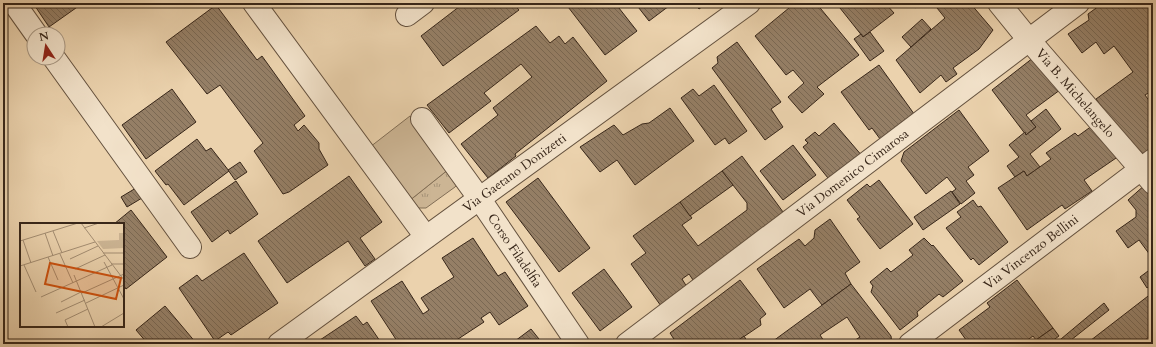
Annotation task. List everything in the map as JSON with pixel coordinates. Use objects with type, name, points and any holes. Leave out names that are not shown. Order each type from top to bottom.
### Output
[{"type":"street","points":[[14,3],[30,26]]},
{"type":"street","points":[[254,3],[361,146],[426,237]]},
{"type":"street","name":"Via Gaetano Donizetti","points":[[279,344],[749,3]]},
{"type":"street","name":"Via B. Michelangelo","points":[[999,3],[1029,40],[1149,171]]},
{"type":"street","name":"Via Domenico Cimarosa","points":[[627,344],[1078,3]]},
{"type":"street","points":[[60,66],[190,247]]},
{"type":"street","name":"Corso Filadelfia","points":[[422,119],[479,198],[578,344]]},
{"type":"street","name":"Via Vincenzo Bellini","points":[[910,344],[1149,171]]},
{"type":"green space","points":[[410,116],[449,169],[409,201],[370,147]]},
{"type":"green space","points":[[449,169],[458,184],[455,187],[426,208],[418,208],[409,201]]},
{"type":"building","points":[[33,3],[83,3],[50,26],[48,26]]},
{"type":"building","points":[[464,3],[513,3],[519,10],[443,66],[421,36]]},
{"type":"building","points":[[565,3],[615,3],[637,31],[605,55]]},
{"type":"building","points":[[635,3],[673,3],[649,21]]},
{"type":"building","points":[[694,3],[707,3],[699,9]]},
{"type":"building","points":[[795,3],[816,3],[859,55],[817,87],[824,94],[802,113],[788,97],[804,83],[793,70],[786,75],[755,36]]},
{"type":"building","points":[[836,3],[885,3],[894,13],[863,37]]},
{"type":"building","points":[[911,3],[921,3],[915,8]]},
{"type":"building","points":[[933,3],[970,3],[993,30],[979,49],[953,68],[957,74],[946,82],[941,75],[920,93],[896,60],[945,18]]},
{"type":"building","points":[[1103,3],[1145,3],[1153,8],[1153,90],[1145,95],[1153,106],[1153,146],[1139,157],[1096,99],[1133,72],[1114,46],[1104,54],[1096,42],[1082,53],[1068,34],[1089,20],[1088,14]]},
{"type":"building","points":[[216,5],[257,60],[262,56],[305,116],[294,125],[298,131],[304,125],[319,143],[319,149],[328,165],[289,192],[283,194],[254,151],[263,143],[220,85],[207,94],[166,42]]},
{"type":"building","points":[[922,19],[931,29],[911,47],[902,37]]},
{"type":"building","points":[[536,26],[550,43],[559,36],[565,44],[573,37],[607,81],[515,154],[516,156],[488,178],[461,144],[498,115],[493,108],[532,77],[521,64],[484,93],[491,101],[449,133],[427,105]]},
{"type":"building","points":[[870,32],[884,51],[870,61],[854,39],[861,34],[863,37]]},
{"type":"building","points":[[737,42],[781,102],[771,109],[783,127],[765,140],[712,68],[718,63],[717,57]]},
{"type":"building","points":[[1038,54],[1064,87],[1026,115],[1036,127],[1026,135],[992,90]]},
{"type":"building","points":[[879,65],[917,118],[883,143],[872,128],[869,130],[841,92]]},
{"type":"building","points":[[714,85],[747,131],[729,144],[725,138],[715,145],[681,98],[693,89],[699,96]]},
{"type":"building","points":[[172,89],[196,122],[146,159],[122,125]]},
{"type":"building","points":[[670,108],[694,141],[635,185],[617,160],[600,172],[580,147],[614,125],[623,135],[642,124],[649,123]]},
{"type":"building","points":[[1046,109],[1061,129],[1030,154],[1040,167],[1027,176],[1024,171],[1015,177],[1007,166],[1019,157],[1009,145],[1025,132],[1026,135],[1036,127],[1031,121]]},
{"type":"building","points":[[959,110],[989,151],[968,167],[974,175],[966,181],[975,193],[961,204],[952,192],[956,189],[947,177],[926,194],[901,161],[904,152]]},
{"type":"building","points":[[834,123],[863,157],[832,183],[803,147],[808,143],[805,140],[815,132],[819,136]]},
{"type":"building","points":[[1096,123],[1119,156],[1084,180],[1092,191],[1065,209],[1062,205],[1027,230],[998,188],[1024,171],[1027,176],[1051,159],[1046,153],[1075,133],[1078,136]]},
{"type":"building","points":[[197,139],[206,151],[211,148],[229,171],[184,205],[168,184],[166,185],[155,171]]},
{"type":"building","points":[[793,145],[816,175],[783,200],[760,171]]},
{"type":"building","points":[[742,156],[786,216],[695,283],[689,274],[682,279],[687,287],[661,306],[631,264],[646,253],[633,236],[680,202],[692,218],[682,225],[698,246],[747,210],[747,203],[722,171]]},
{"type":"building","points":[[240,162],[247,172],[235,180],[228,170]]},
{"type":"building","points":[[722,171],[733,185],[690,216],[680,202]]},
{"type":"building","points":[[349,176],[382,222],[360,238],[375,259],[365,266],[348,241],[287,283],[258,241]]},
{"type":"building","points":[[538,178],[590,248],[559,272],[506,202]]},
{"type":"building","points":[[879,180],[913,224],[880,249],[857,219],[860,217],[847,200],[867,184],[870,187]]},
{"type":"building","points":[[236,181],[258,214],[230,234],[228,230],[212,242],[191,212]]},
{"type":"building","points":[[1146,184],[1153,192],[1153,259],[1139,240],[1128,248],[1116,231],[1136,217],[1136,210],[1128,200]]},
{"type":"building","points":[[136,188],[142,198],[127,207],[121,197]]},
{"type":"building","points":[[951,191],[960,204],[923,230],[914,217]]},
{"type":"building","points":[[973,200],[978,207],[981,206],[1008,242],[979,265],[973,258],[971,260],[946,228],[961,217],[957,212]]},
{"type":"building","points":[[131,210],[167,257],[126,289],[124,286],[124,223],[115,223]]},
{"type":"building","points":[[830,219],[860,262],[845,273],[851,284],[822,305],[810,289],[784,308],[757,269],[799,239],[805,246],[814,238],[815,230]]},
{"type":"building","points":[[473,238],[498,276],[505,272],[528,306],[499,325],[490,312],[481,318],[484,322],[452,343],[453,344],[399,344],[371,301],[402,281],[423,314],[429,310],[421,298],[454,277],[442,258]]},
{"type":"building","points":[[924,238],[932,246],[933,245],[963,281],[943,297],[939,294],[917,312],[918,316],[900,330],[871,292],[873,286],[870,282],[887,268],[891,272],[913,255],[909,250]]},
{"type":"building","points":[[244,253],[278,303],[231,335],[228,332],[215,341],[179,288],[197,275],[202,281]]},
{"type":"building","points":[[604,269],[632,307],[600,331],[572,293]]},
{"type":"building","points":[[1148,271],[1153,277],[1153,283],[1147,288],[1140,277]]},
{"type":"building","points":[[740,280],[766,314],[760,319],[761,325],[733,344],[677,344],[670,333]]},
{"type":"building","points":[[1017,280],[1053,328],[1036,340],[1033,336],[1022,344],[969,344],[959,330],[990,307],[987,303]]},
{"type":"building","points":[[851,284],[891,336],[892,344],[849,344],[860,337],[847,317],[820,335],[826,344],[769,344]]},
{"type":"building","points":[[1152,293],[1153,337],[1151,335],[1144,341],[1146,344],[1086,344]]},
{"type":"building","points":[[1104,303],[1109,310],[1066,344],[1055,344]]},
{"type":"building","points":[[165,306],[197,344],[148,344],[136,330]]},
{"type":"building","points":[[356,316],[363,325],[367,322],[382,344],[314,344]]},
{"type":"building","points":[[1053,328],[1059,336],[1048,344],[1039,344],[1036,340]]},
{"type":"building","points":[[531,329],[543,344],[511,344]]},
{"type":"building","points":[[744,336],[749,344],[733,344]]}]
